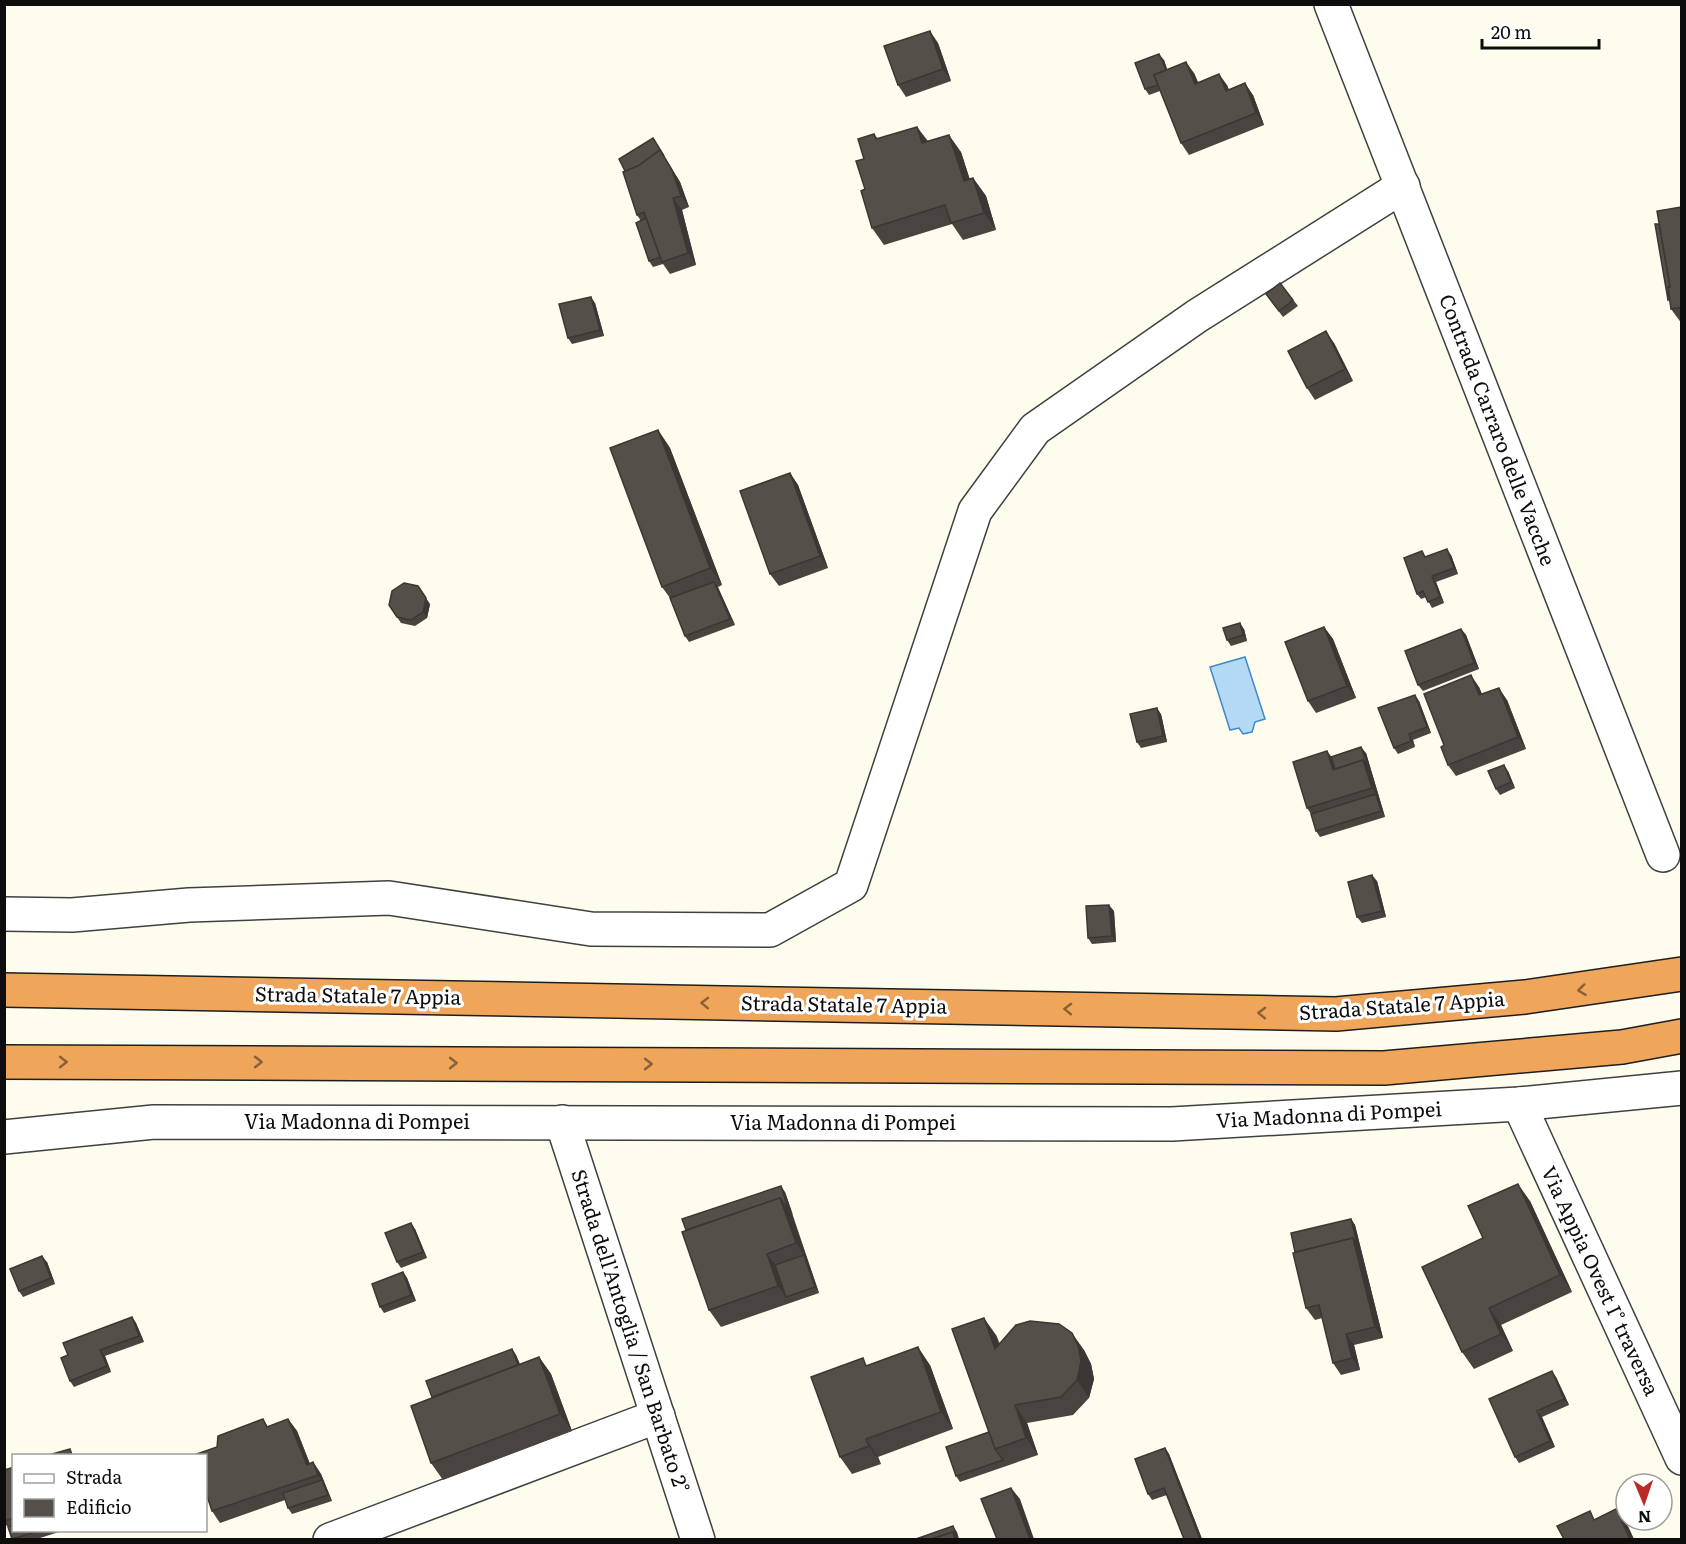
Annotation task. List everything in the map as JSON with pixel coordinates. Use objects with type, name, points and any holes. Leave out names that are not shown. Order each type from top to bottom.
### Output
[{"type":"highway","points":[[1627,984],[1682,962]]},
{"type":"highway","name":"Strada Statale 7 Appia","points":[[4,990],[1336,1014],[1525,997],[1627,984],[1682,974]]},
{"type":"highway","points":[[4,1062],[1384,1068],[1622,1047],[1682,1036]]},
{"type":"street","name":"Contrada Carraro delle Vacche","points":[[1332,4],[1662,855]]},
{"type":"street","points":[[4,914],[72,915],[189,905],[389,898],[591,929],[770,930],[851,885],[975,511],[1035,429],[1197,316],[1403,186]]},
{"type":"street","name":"Via Madonna di Pompei","points":[[4,1137],[154,1122],[1172,1124],[1519,1104],[1682,1088]]},
{"type":"street","name":"Via Appia Ovest I° traversa","points":[[1519,1104],[1682,1458]]},
{"type":"street","name":"Strada dell'Antoglia / San Barbato 2°","points":[[562,1122],[698,1539]]},
{"type":"street","points":[[330,1539],[658,1416]]},
{"type":"water","points":[[1245,657],[1265,719],[1255,722],[1252,732],[1243,734],[1239,728],[1230,730],[1210,667]]},
{"type":"building","points":[[930,31],[943,69],[898,85],[884,46]]},
{"type":"building","points":[[1159,54],[1166,70],[1154,75],[1158,85],[1145,89],[1135,63]]},
{"type":"building","points":[[1186,62],[1195,84],[1219,74],[1226,91],[1245,83],[1256,113],[1181,143],[1154,75]]},
{"type":"building","points":[[917,127],[922,143],[949,135],[964,181],[973,178],[984,213],[951,223],[945,205],[872,228],[861,191],[865,189],[856,161],[864,159],[858,139],[874,134],[876,139]]},
{"type":"building","points":[[653,138],[664,156],[660,150],[638,166],[625,171],[619,159]]},
{"type":"building","points":[[660,150],[672,170],[681,196],[673,198],[688,253],[662,262],[644,212],[637,215],[623,172],[638,166]]},
{"type":"building","points":[[1682,207],[1682,307],[1671,309],[1668,287],[1670,287],[1657,211]]},
{"type":"building","points":[[646,218],[660,257],[649,261],[636,223]]},
{"type":"building","points":[[1655,224],[1659,224],[1670,287],[1668,287],[1668,300]]},
{"type":"building","points":[[1280,283],[1293,300],[1279,311],[1266,294]]},
{"type":"building","points":[[591,297],[600,330],[568,338],[559,304]]},
{"type":"building","points":[[1326,331],[1345,369],[1307,388],[1288,351]]},
{"type":"building","points":[[658,430],[710,568],[662,587],[610,448]]},
{"type":"building","points":[[790,473],[820,556],[770,574],[740,491]]},
{"type":"building","points":[[1447,549],[1454,568],[1432,576],[1440,597],[1428,602],[1423,591],[1417,594],[1404,558],[1422,551],[1425,557]]},
{"type":"building","points":[[714,582],[730,619],[685,636],[670,598]]},
{"type":"building","points":[[404,583],[418,586],[426,598],[423,612],[411,620],[397,617],[389,605],[392,591]]},
{"type":"building","points":[[1240,623],[1243,635],[1227,640],[1223,628]]},
{"type":"building","points":[[1324,627],[1347,686],[1308,701],[1285,642]]},
{"type":"building","points":[[1461,629],[1474,663],[1418,685],[1405,651]]},
{"type":"building","points":[[1471,675],[1479,695],[1499,688],[1518,737],[1448,765],[1441,747],[1444,745],[1424,694]]},
{"type":"building","points":[[1415,695],[1427,727],[1409,734],[1411,741],[1394,748],[1378,708]]},
{"type":"building","points":[[1157,708],[1163,736],[1137,742],[1130,714]]},
{"type":"building","points":[[1361,747],[1368,766],[1363,760],[1335,769],[1331,757]]},
{"type":"building","points":[[1327,751],[1333,770],[1363,760],[1372,788],[1307,808],[1293,762]]},
{"type":"building","points":[[1504,765],[1511,782],[1496,789],[1488,771]]},
{"type":"building","points":[[1376,794],[1381,811],[1316,831],[1311,814]]},
{"type":"building","points":[[1372,875],[1382,911],[1357,917],[1348,882]]},
{"type":"building","points":[[1109,905],[1112,936],[1088,938],[1086,906]]},
{"type":"building","points":[[1518,1184],[1560,1275],[1489,1308],[1501,1334],[1462,1352],[1422,1267],[1483,1238],[1468,1206]]},
{"type":"building","points":[[781,1186],[788,1209],[780,1198],[686,1230],[682,1219]]},
{"type":"building","points":[[780,1198],[796,1243],[767,1254],[778,1286],[709,1310],[682,1232]]},
{"type":"building","points":[[1351,1219],[1357,1244],[1353,1238],[1295,1252],[1291,1233]]},
{"type":"building","points":[[411,1223],[423,1252],[397,1262],[385,1233]]},
{"type":"building","points":[[1353,1238],[1375,1327],[1346,1334],[1352,1358],[1333,1363],[1319,1305],[1306,1308],[1293,1253]]},
{"type":"building","points":[[804,1255],[815,1287],[786,1297],[775,1265]]},
{"type":"building","points":[[42,1256],[51,1278],[19,1291],[10,1269]]},
{"type":"building","points":[[403,1272],[411,1295],[380,1307],[372,1284]]},
{"type":"building","points":[[132,1317],[139,1336],[100,1350],[107,1366],[70,1381],[61,1358],[68,1355],[63,1343]]},
{"type":"building","points":[[984,1318],[995,1349],[1016,1325],[1030,1321],[1059,1324],[1072,1333],[1081,1361],[1077,1380],[1061,1397],[1015,1405],[1026,1438],[995,1449],[952,1329]]},
{"type":"building","points":[[918,1347],[941,1412],[866,1439],[869,1446],[840,1457],[811,1377],[863,1358],[866,1366]]},
{"type":"building","points":[[512,1349],[518,1365],[432,1397],[426,1381]]},
{"type":"building","points":[[539,1357],[560,1414],[431,1463],[411,1406]]},
{"type":"building","points":[[1552,1371],[1564,1399],[1537,1411],[1550,1441],[1515,1457],[1489,1399]]},
{"type":"building","points":[[263,1419],[267,1427],[288,1419],[307,1465],[313,1462],[318,1475],[212,1511],[207,1496],[207,1454],[197,1454],[217,1447],[218,1436]]},
{"type":"building","points":[[989,1432],[995,1449],[1003,1460],[956,1476],[946,1447]]},
{"type":"building","points":[[1165,1448],[1200,1539],[1184,1539],[1164,1488],[1148,1494],[1135,1459]]},
{"type":"building","points":[[70,1449],[72,1454],[52,1454]]},
{"type":"building","points":[[12,1468],[12,1519],[4,1521],[4,1470]]},
{"type":"building","points":[[322,1480],[328,1495],[288,1508],[283,1493]]},
{"type":"building","points":[[1011,1488],[1030,1539],[997,1539],[981,1499]]},
{"type":"building","points":[[1614,1510],[1614,1532],[1627,1532],[1630,1539],[1564,1539],[1557,1526],[1590,1511],[1594,1520]]},
{"type":"building","points":[[12,1526],[12,1532],[35,1532],[12,1539],[8,1527]]},
{"type":"building","points":[[953,1526],[957,1538],[953,1532],[932,1539],[916,1539]]},
{"type":"building","points":[[953,1532],[955,1539],[932,1539]]}]
